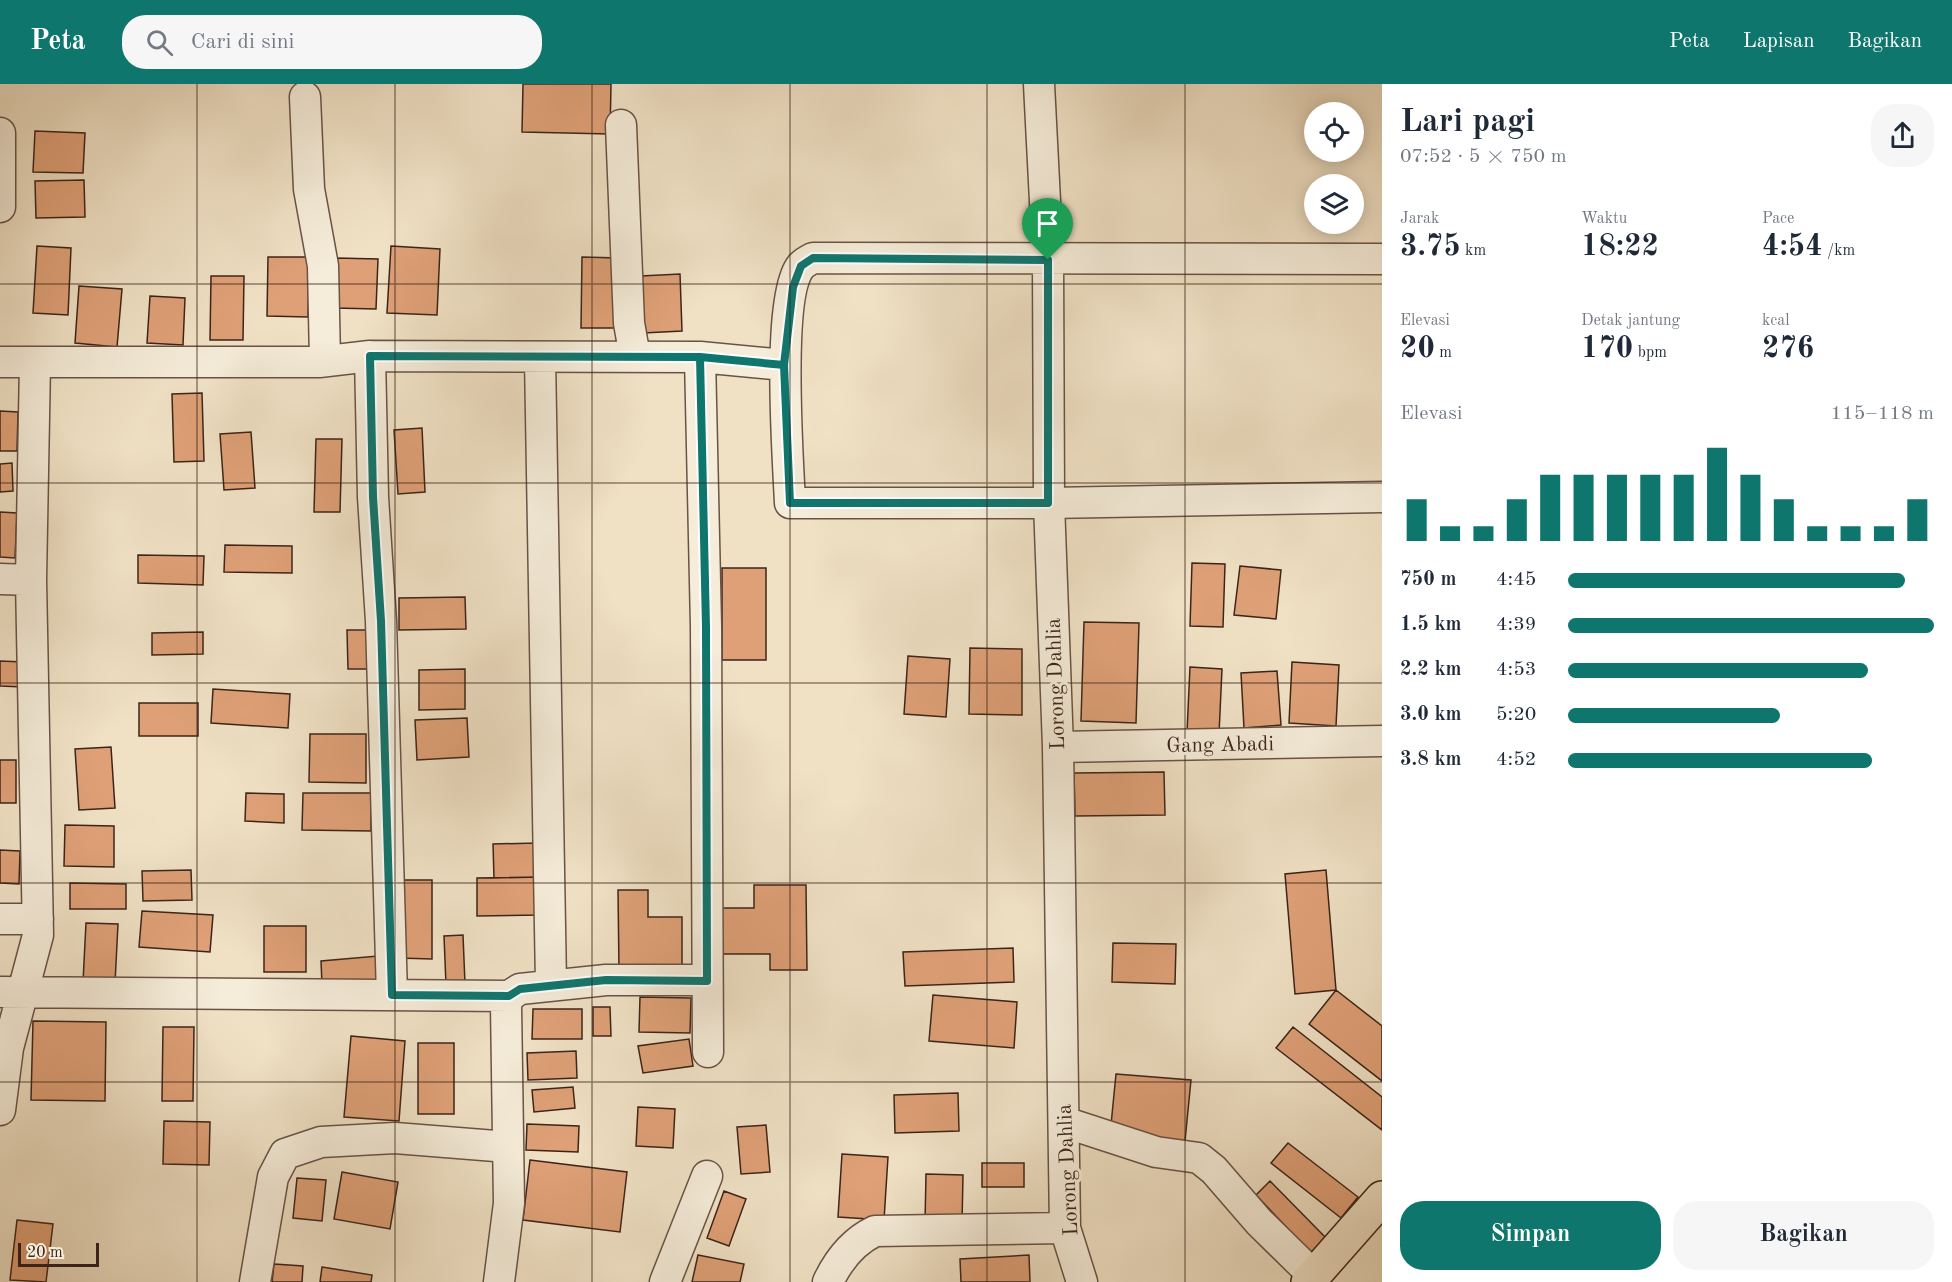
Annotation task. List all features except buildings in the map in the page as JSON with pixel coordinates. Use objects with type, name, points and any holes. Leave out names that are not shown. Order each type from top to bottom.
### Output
[{"type":"main road","points":[[1311,1279],[1382,1198]]},
{"type":"street","name":"Lorong Dahlia","points":[[1040,84],[1048,260],[1048,503],[1058,747],[1065,1228],[1082,1282]]},
{"type":"street","points":[[305,97],[309,189],[323,266],[325,362]]},
{"type":"street","points":[[621,125],[629,323],[635,357]]},
{"type":"street","points":[[0,133],[0,207]]},
{"type":"street","points":[[1382,259],[813,258],[801,266],[793,287],[784,365],[790,503],[1048,503],[1382,497]]},
{"type":"street","points":[[0,362],[325,362],[370,356],[700,357],[784,365]]},
{"type":"street","points":[[370,356],[373,497],[381,621],[392,995]]},
{"type":"street","points":[[700,357],[706,627],[708,1052]]},
{"type":"street","points":[[540,358],[551,984]]},
{"type":"street","points":[[0,1110],[8,1048],[11,992],[38,935],[31,580],[35,362]]},
{"type":"street","points":[[0,579],[31,580]]},
{"type":"street","name":"Gang Abadi","points":[[1058,747],[1382,741]]},
{"type":"street","points":[[0,919],[38,919]]},
{"type":"street","points":[[11,992],[509,996],[520,989],[551,984],[606,980],[707,981]]},
{"type":"street","points":[[499,1282],[509,1203],[506,1005],[509,996]]},
{"type":"street","points":[[1064,1122],[1156,1152],[1199,1158],[1214,1170],[1311,1279]]},
{"type":"street","points":[[255,1282],[273,1177],[285,1154],[321,1142],[395,1138],[508,1147]]},
{"type":"street","points":[[664,1282],[707,1176]]},
{"type":"street","points":[[828,1282],[834,1270],[860,1238],[875,1232],[1065,1228]]},
{"type":"route","points":[[1048,260],[813,258],[801,266],[793,287],[784,365],[700,357],[370,356],[373,497],[381,621],[392,995],[509,996],[520,989],[551,984],[606,980],[707,981],[706,627],[700,357],[784,365],[790,503],[1048,503],[1048,260]]}]
